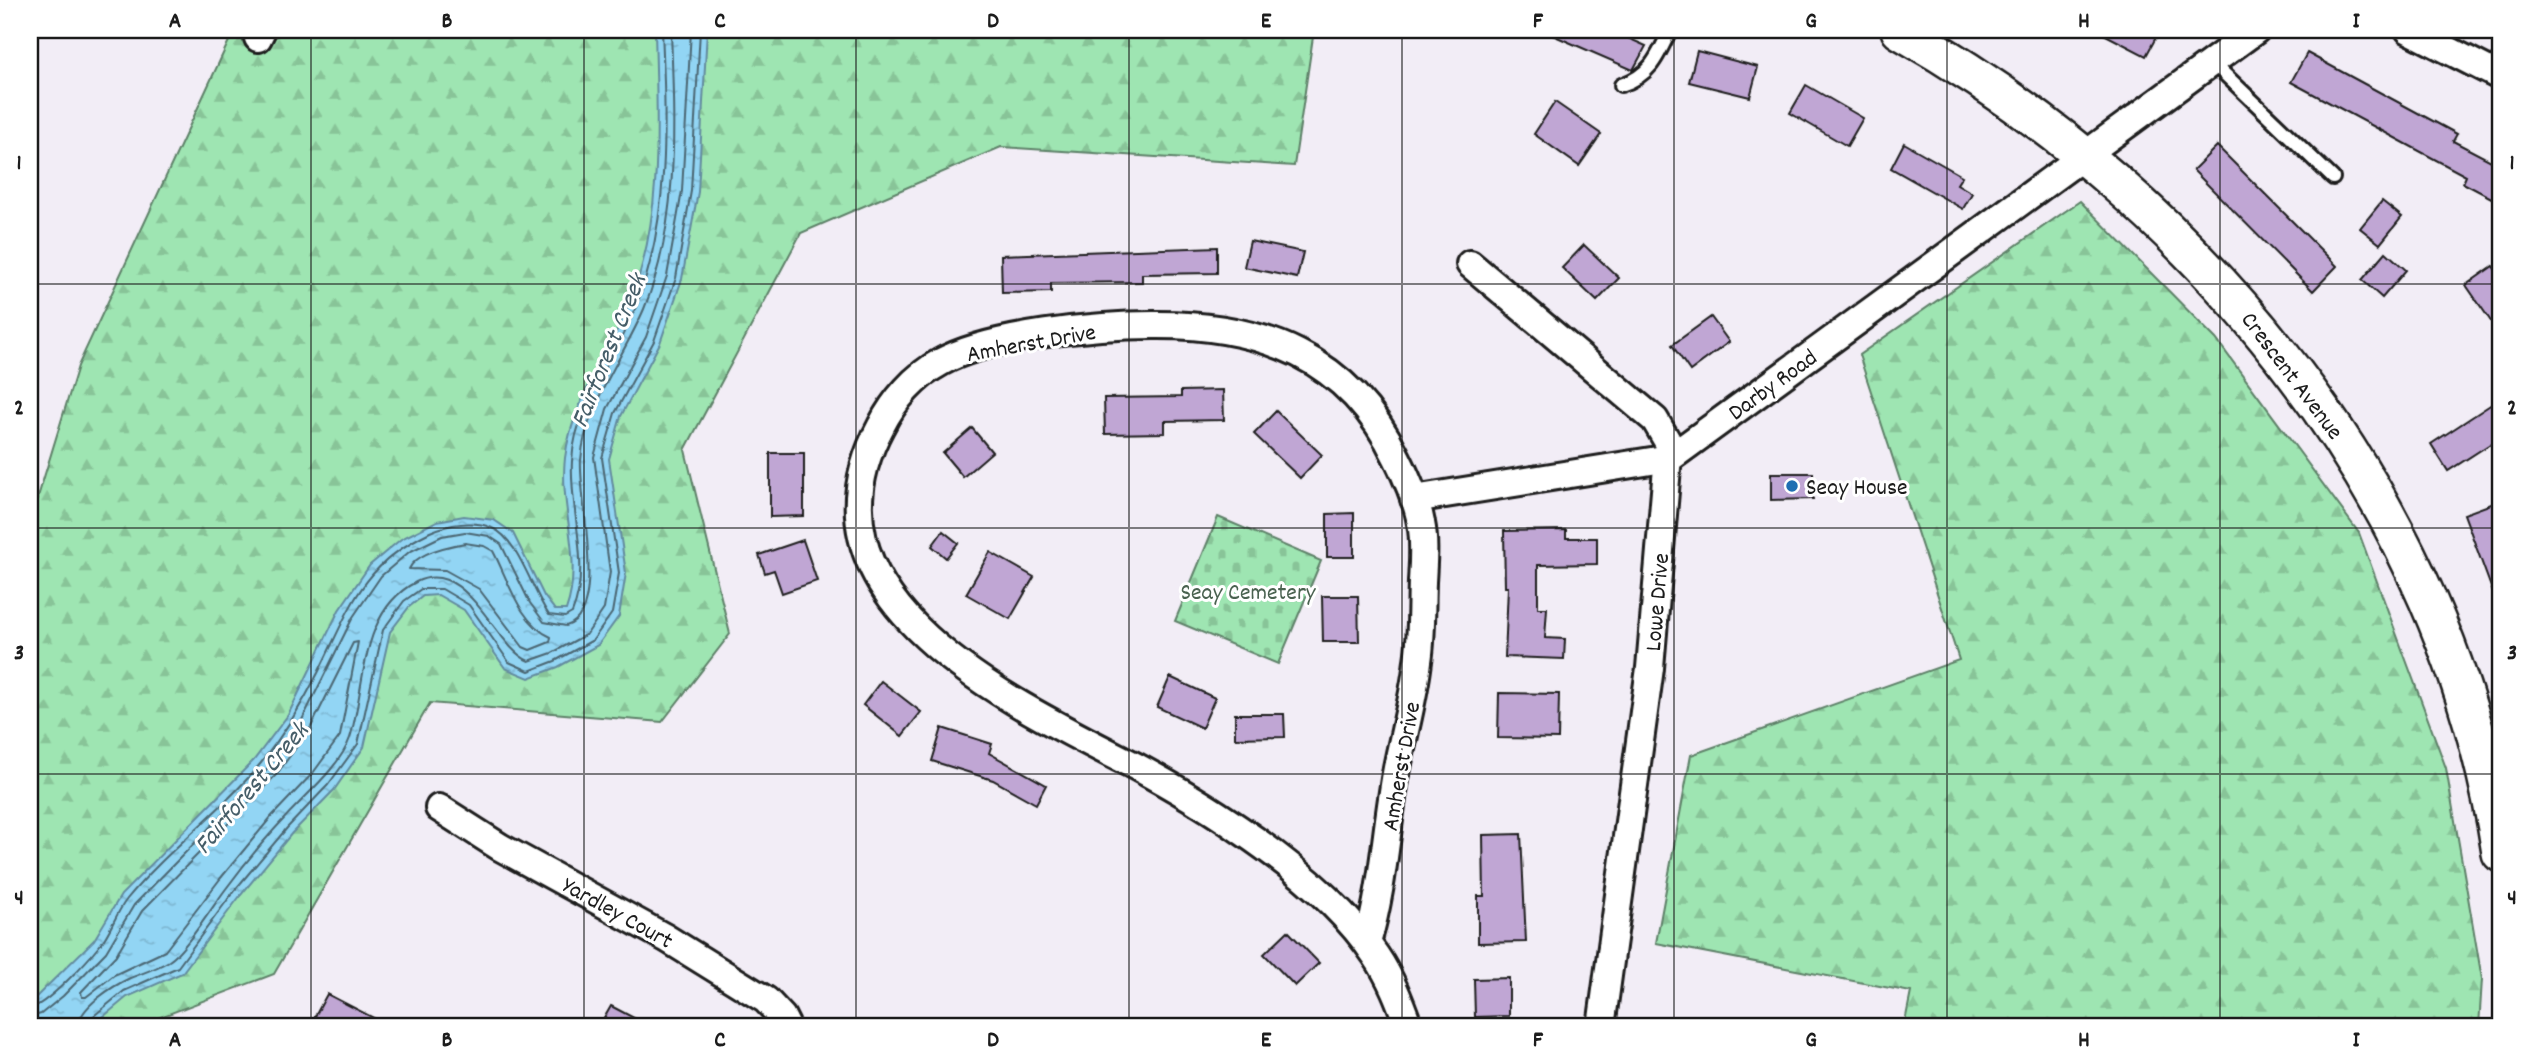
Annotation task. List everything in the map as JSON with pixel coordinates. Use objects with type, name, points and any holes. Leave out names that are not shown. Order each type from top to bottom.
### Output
[{"type":"street","name":"Crescent Avenue","points":[[1900,30],[2001,94],[2083,155],[2192,253],[2288,362],[2336,428],[2379,499],[2416,572],[2489,739],[2501,853]]},
{"type":"street","name":"Darby Road","points":[[1413,499],[1670,458],[2256,30]]},
{"type":"street","points":[[2409,30],[2501,77]]},
{"type":"street","name":"Lowe Drive","points":[[1470,264],[1656,420],[1669,444],[1670,458],[1650,668],[1601,1027]]},
{"type":"street","name":"Amherst Drive","points":[[1367,943],[1377,907],[1396,772],[1418,664],[1423,544],[1421,521],[1407,478],[1375,417],[1355,392],[1330,371],[1303,354],[1273,342],[1209,327],[1176,325],[1058,334],[973,350],[940,363],[911,384],[882,422],[872,443],[860,487],[861,528],[871,565],[899,609],[936,646],[990,686],[1037,715],[1144,771],[1242,831],[1332,905],[1367,943],[1394,987],[1409,1027]]},
{"type":"street","name":"Yardley Court","points":[[439,808],[500,847],[666,938],[766,999],[775,1007],[787,1027]]},
{"type":"lane","points":[[1621,85],[1640,79],[1659,53],[1670,30]]},
{"type":"lane","points":[[2212,62],[2333,178]]},
{"type":"green space","points":[[234,30],[1314,30],[1294,166],[1001,147],[801,233],[685,450],[730,634],[662,722],[430,703],[274,974],[147,1022],[142,1027],[30,1027],[30,523],[78,366]]},
{"type":"green space","points":[[2080,201],[2216,339],[2359,533],[2446,768],[2482,979],[2479,1027],[1904,1027],[1911,992],[1656,943],[1691,755],[1959,660],[1859,355]]},
{"type":"green space","name":"Seay Cemetery","points":[[1218,517],[1321,561],[1278,664],[1175,621]]},
{"type":"water","name":"Fairforest Creek","points":[[655,30],[707,30],[698,192],[682,279],[660,343],[621,416],[609,459],[626,573],[619,616],[598,645],[558,667],[529,678],[505,668],[464,610],[438,595],[423,596],[409,607],[390,632],[364,747],[334,790],[292,833],[182,973],[127,997],[91,1027],[30,1027],[30,1003],[94,940],[121,895],[254,760],[288,715],[339,610],[370,565],[401,539],[437,521],[464,516],[494,520],[513,533],[544,596],[555,610],[566,610],[573,573],[564,477],[569,437],[583,397],[630,302],[649,236],[656,168]]},
{"type":"building","points":[[1541,30],[1610,30],[1646,46],[1633,70]]},
{"type":"building","points":[[2096,30],[2160,30],[2146,56]]},
{"type":"building","points":[[1697,51],[1758,67],[1750,97],[1689,82]]},
{"type":"building","points":[[2307,53],[2457,134],[2453,141],[2501,166],[2501,203],[2463,183],[2466,176],[2291,82]]},
{"type":"building","points":[[1806,85],[1863,118],[1847,146],[1790,113]]},
{"type":"building","points":[[1555,102],[1601,134],[1579,166],[1534,134]]},
{"type":"building","points":[[1904,143],[1962,176],[1957,184],[1972,193],[1963,209],[1891,168]]},
{"type":"building","points":[[2217,146],[2337,266],[2313,291],[2193,170]]},
{"type":"building","points":[[2382,201],[2402,217],[2380,244],[2360,228]]},
{"type":"building","points":[[1250,241],[1303,252],[1297,278],[1244,267]]},
{"type":"building","points":[[1584,245],[1619,278],[1597,301],[1562,268]]},
{"type":"building","points":[[1217,247],[1217,273],[1142,274],[1142,282],[1051,283],[1051,292],[1002,293],[1001,255]]},
{"type":"building","points":[[2386,252],[2406,270],[2382,298],[2362,280]]},
{"type":"building","points":[[2493,266],[2501,278],[2501,336],[2466,285]]},
{"type":"building","points":[[1711,317],[1729,342],[1690,371],[1672,345]]},
{"type":"building","points":[[1223,390],[1224,420],[1165,421],[1165,433],[1105,434],[1104,398],[1181,397],[1181,391]]},
{"type":"building","points":[[2501,398],[2501,437],[2448,471],[2431,444]]},
{"type":"building","points":[[1276,411],[1322,455],[1300,478],[1254,434]]},
{"type":"building","points":[[972,428],[992,452],[963,477],[943,453]]},
{"type":"building","points":[[770,453],[804,453],[804,516],[770,517]]},
{"type":"building","name":"Seay House","points":[[1771,473],[1813,473],[1813,499],[1771,500]]},
{"type":"building","points":[[2494,503],[2501,523],[2499,609],[2464,514]]},
{"type":"building","points":[[1354,513],[1354,557],[1327,557],[1327,514]]},
{"type":"building","points":[[1566,530],[1566,538],[1597,538],[1597,564],[1538,565],[1538,608],[1547,608],[1545,638],[1565,639],[1564,659],[1505,657],[1508,587],[1505,587],[1504,531]]},
{"type":"building","points":[[943,531],[958,543],[946,558],[932,546]]},
{"type":"building","points":[[803,540],[817,581],[782,593],[774,570],[765,573],[759,555]]},
{"type":"building","points":[[990,552],[1034,577],[1010,619],[966,594]]},
{"type":"building","points":[[1322,596],[1358,596],[1359,642],[1323,642]]},
{"type":"building","points":[[1170,677],[1215,698],[1202,728],[1157,707]]},
{"type":"building","points":[[881,681],[921,712],[902,736],[863,705]]},
{"type":"building","points":[[1499,693],[1559,694],[1558,739],[1498,738]]},
{"type":"building","points":[[1235,714],[1284,714],[1285,737],[1235,738]]},
{"type":"building","points":[[942,728],[992,744],[989,753],[1046,785],[1036,804],[993,780],[932,761]]},
{"type":"building","points":[[1521,834],[1526,942],[1478,943],[1478,896],[1484,896],[1483,835]]},
{"type":"building","points":[[1288,931],[1319,963],[1295,986],[1264,954]]},
{"type":"building","points":[[1509,978],[1509,1016],[1475,1017],[1474,979]]},
{"type":"building","points":[[327,994],[391,1027],[326,1027],[313,1020]]},
{"type":"building","points":[[611,1006],[651,1027],[599,1027]]},
{"type":"place","name":"Seay House","points":[[1792,486]]}]
